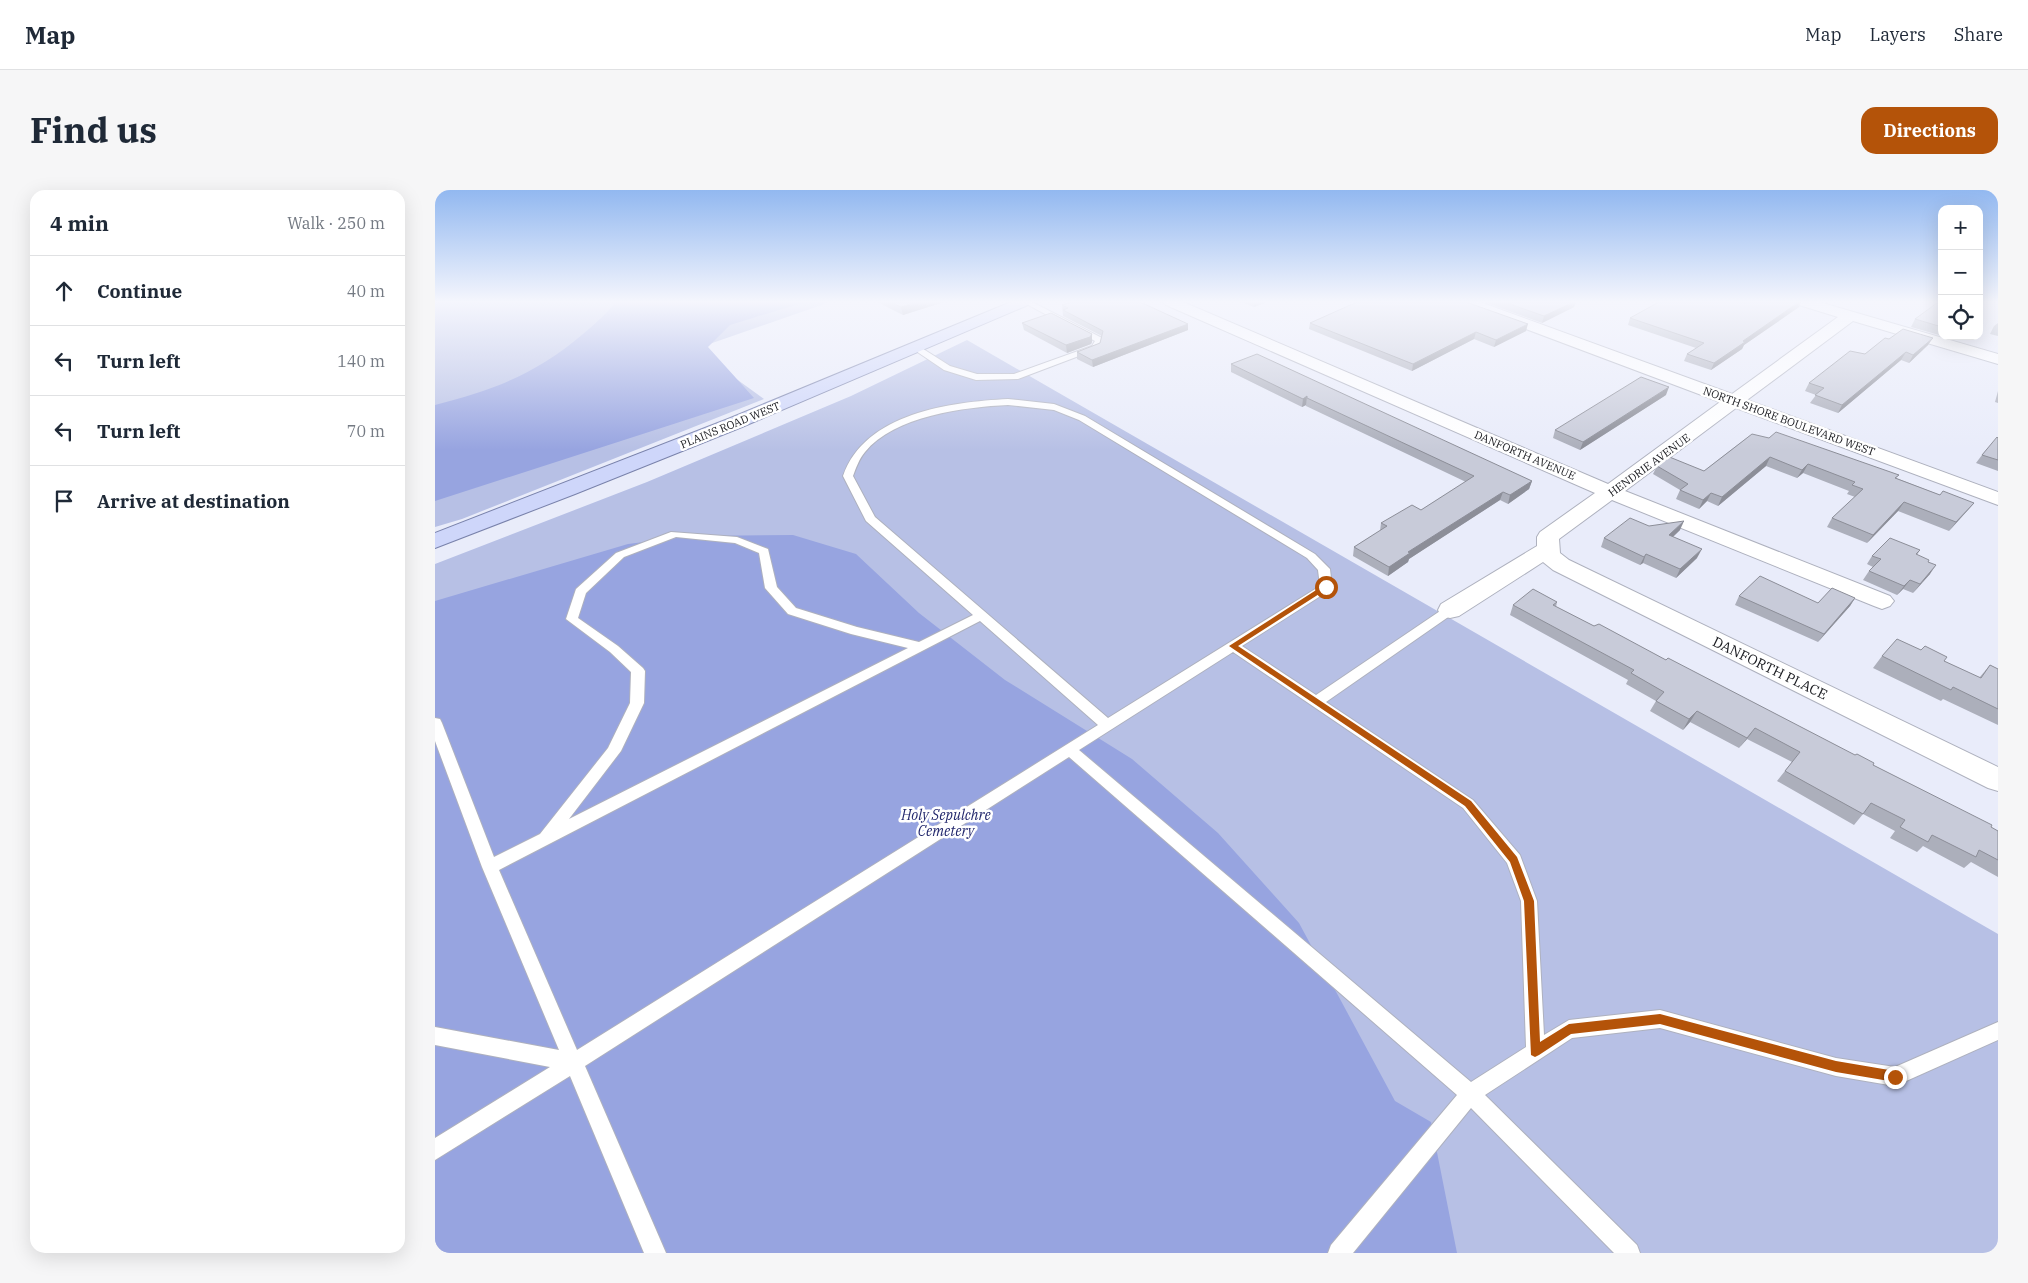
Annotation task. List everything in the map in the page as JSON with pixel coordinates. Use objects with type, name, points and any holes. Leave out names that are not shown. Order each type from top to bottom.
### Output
[{"type":"main road","name":"PLAINS ROAD WEST","points":[[435,531],[523,500],[628,459],[755,406],[877,352]]},
{"type":"main road","name":"PLAINS ROAD WEST","points":[[435,541],[735,423],[901,352]]},
{"type":"street","name":"DANFORTH AVENUE","points":[[1286,352],[1612,493],[1882,601]]},
{"type":"street","name":"NORTH SHORE BOULEVARD WEST","points":[[1603,352],[1998,499]]},
{"type":"street","name":"HENDRIE AVENUE","points":[[1450,610],[1548,549],[1548,537],[1612,493],[1802,352]]},
{"type":"street","points":[[1973,352],[1998,359]]},
{"type":"street","name":"DANFORTH PLACE","points":[[1548,549],[1549,556],[1561,565],[1998,780]]},
{"type":"lane","points":[[922,352],[947,368],[976,377],[1015,376],[1086,352]]},
{"type":"lane","points":[[435,1150],[1326,587],[1324,569],[1311,556],[1082,418],[1055,407],[1022,402],[971,404],[925,416],[891,428],[866,444],[854,460],[848,476],[870,519],[1107,725]]},
{"type":"lane","points":[[546,838],[614,751],[637,702],[638,671],[614,649],[571,619],[579,592],[620,555],[675,534],[737,540],[764,551],[771,588],[792,610],[855,631],[921,647]]},
{"type":"lane","points":[[1316,702],[1450,610]]},
{"type":"lane","points":[[490,867],[981,616]]},
{"type":"lane","points":[[1233,646],[1468,804],[1514,860],[1529,901],[1535,1051]]},
{"type":"lane","points":[[435,723],[490,867],[655,1253]]},
{"type":"lane","points":[[1069,749],[1471,1094],[1629,1253]]},
{"type":"lane","points":[[1339,1253],[1471,1094],[1569,1029],[1660,1019],[1836,1067],[1895,1077],[1998,1031]]},
{"type":"lane","points":[[435,1036],[574,1062]]},
{"type":"green space","points":[[435,352],[699,352],[764,399],[462,519],[435,527]]},
{"type":"green space","points":[[561,352],[712,352],[754,398],[435,501],[435,405],[476,393],[513,379]]},
{"type":"green space","name":"Holy Sepulchre Cemetery","points":[[943,352],[987,352],[1998,934],[1998,1253],[435,1253],[435,564],[647,482],[851,396]]},
{"type":"green space","points":[[793,535],[856,554],[919,613],[1005,680],[1132,759],[1218,833],[1299,923],[1395,1101],[1431,1122],[1457,1253],[435,1253],[435,601],[628,544],[692,536]]},
{"type":"building","points":[[1078,352],[1114,352],[1092,360]]},
{"type":"building","points":[[1382,352],[1437,352],[1413,364]]},
{"type":"building","points":[[1691,352],[1731,352],[1714,363],[1687,354]]},
{"type":"building","points":[[1849,352],[1865,354],[1868,352],[1917,352],[1913,355],[1906,352],[1842,405],[1815,395],[1824,388],[1809,383]]},
{"type":"building","points":[[1257,354],[1532,481],[1510,495],[1503,492],[1408,552],[1410,553],[1389,567],[1354,547],[1387,526],[1381,523],[1412,505],[1421,510],[1474,476],[1307,398],[1307,396],[1303,399],[1231,364]]},
{"type":"building","points":[[1641,377],[1669,387],[1583,442],[1555,430]]},
{"type":"building","points":[[1776,432],[1899,475],[1895,478],[1940,495],[1943,491],[1974,503],[1956,522],[1904,502],[1873,535],[1832,518],[1863,489],[1852,485],[1855,482],[1808,464],[1802,470],[1770,457],[1722,497],[1711,493],[1703,500],[1680,490],[1688,484],[1657,466],[1667,456],[1704,471],[1752,434],[1769,438]]},
{"type":"building","points":[[1997,437],[1998,460],[1982,455]]},
{"type":"building","points":[[1630,518],[1649,526],[1684,521],[1669,535],[1702,549],[1680,569],[1646,554],[1644,557],[1604,538]]},
{"type":"building","points":[[1890,538],[1920,550],[1916,554],[1936,565],[1920,584],[1910,580],[1904,586],[1869,571],[1881,559],[1872,556]]},
{"type":"building","points":[[1760,576],[1818,603],[1832,588],[1855,598],[1824,634],[1739,596]]},
{"type":"building","points":[[1533,589],[1557,602],[1553,605],[1594,626],[1599,624],[1666,660],[1668,658],[1992,825],[1991,827],[1998,831],[1998,860],[1979,850],[1976,857],[1932,835],[1928,842],[1900,827],[1905,820],[1871,803],[1863,814],[1785,771],[1800,752],[1755,728],[1747,738],[1697,711],[1689,719],[1656,701],[1664,692],[1631,673],[1634,670],[1513,605]]},
{"type":"building","points":[[1897,639],[1921,650],[1925,646],[1947,657],[1944,661],[1981,678],[1990,665],[1998,669],[1998,709],[1953,687],[1951,690],[1882,656]]},
{"type":"route","points":[[1326,587],[1233,646],[1468,804],[1514,860],[1529,901],[1535,1051],[1569,1029],[1660,1019],[1836,1067],[1895,1077]]}]
